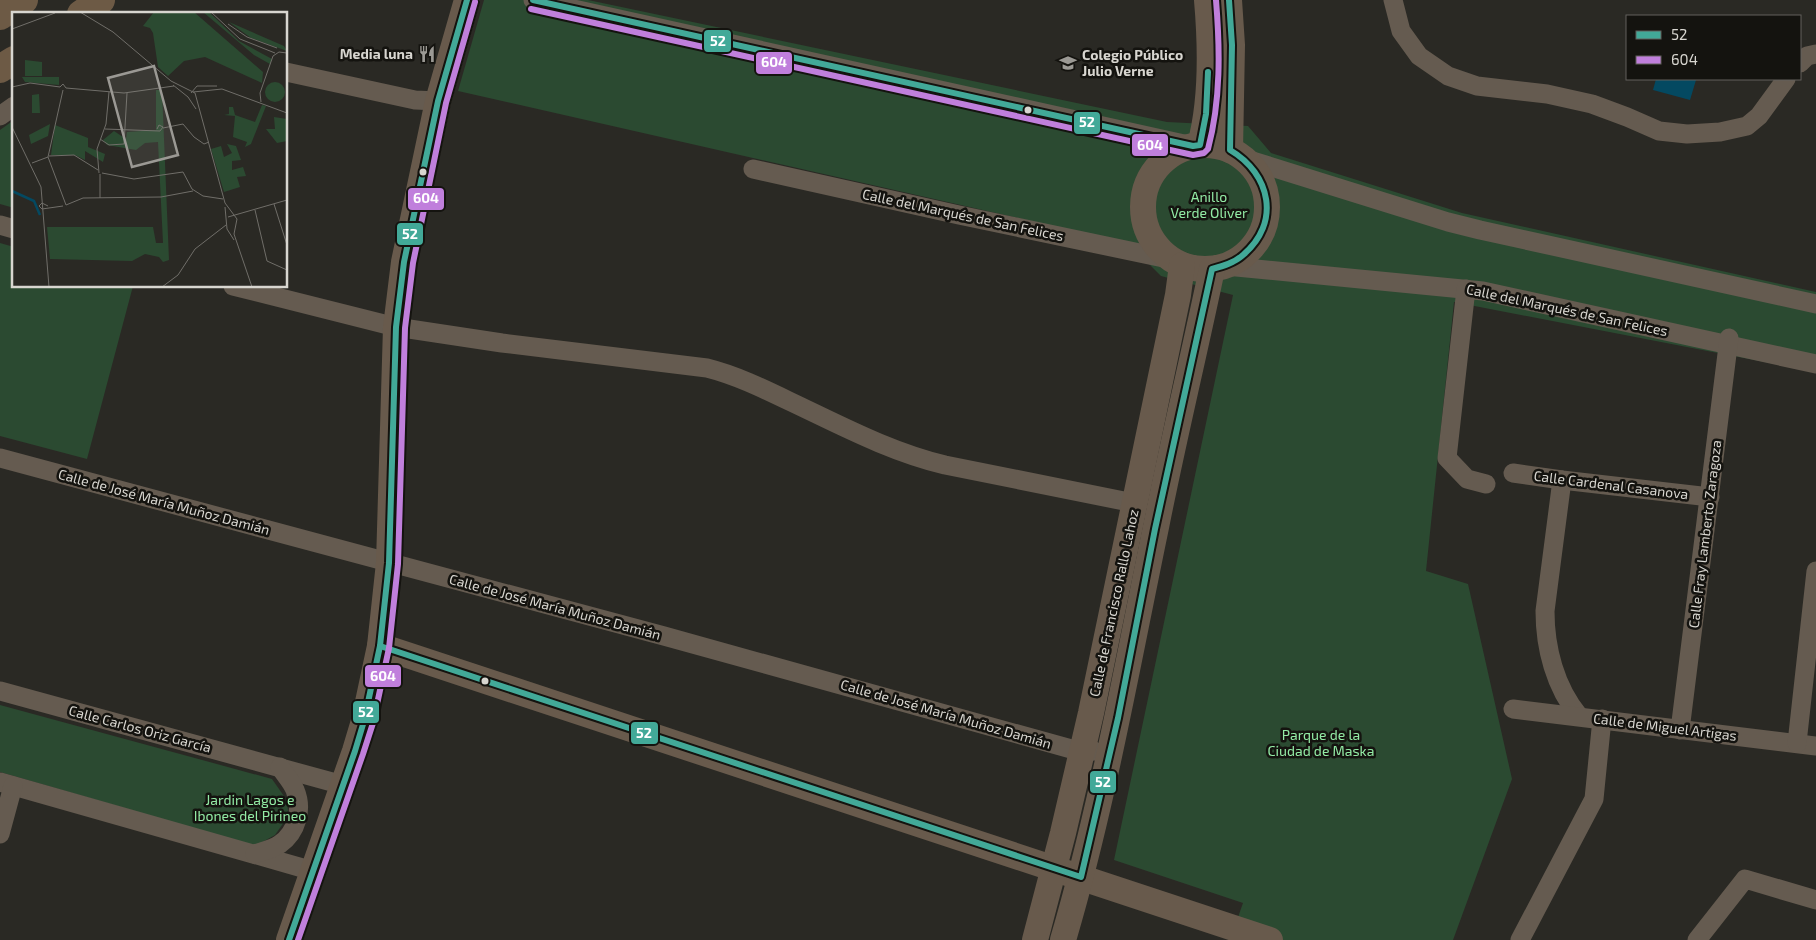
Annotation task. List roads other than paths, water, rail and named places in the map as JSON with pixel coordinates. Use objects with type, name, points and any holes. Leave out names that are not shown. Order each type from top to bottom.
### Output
[{"type":"highway","points":[[0,16],[24,0]]},
{"type":"highway","points":[[84,12],[101,0]]},
{"type":"highway","points":[[0,69],[12,61]]},
{"type":"street","points":[[289,940],[364,721],[380,646],[390,563],[396,327],[404,262],[438,102],[467,0]]},
{"type":"street","points":[[533,0],[1197,146],[1217,146],[1236,154],[1472,228],[1816,304]]},
{"type":"street","points":[[1197,146],[1204,127],[1208,97],[1207,0]]},
{"type":"street","points":[[1197,146],[1177,152],[1163,162],[1153,173],[1146,191],[1144,206],[1146,223],[1152,238],[1161,250],[1178,263],[1197,269],[1219,267],[1244,256],[1258,240],[1266,220],[1267,200],[1263,184],[1255,170],[1236,154],[1229,0]]},
{"type":"street","points":[[1392,0],[1401,31],[1405,37],[1419,56],[1448,76],[1477,86],[1547,94],[1592,104],[1628,116],[1659,131],[1687,134],[1720,132],[1747,126],[1758,116],[1785,80]]},
{"type":"street","points":[[1801,62],[1807,56],[1816,54]]},
{"type":"street","points":[[288,72],[415,100],[438,102]]},
{"type":"street","points":[[0,116],[12,107]]},
{"type":"street","name":"Calle del Marqués de San Felices","points":[[753,169],[1178,263]]},
{"type":"street","name":"Calle de Francisco Rallo Lahoz","points":[[1035,940],[1091,713],[1178,295],[1178,263]]},
{"type":"street","name":"Calle del Marqués de San Felices","points":[[1219,267],[1483,291],[1729,341],[1816,364]]},
{"type":"street","name":"Calle de Francisco Rallo Lahoz","points":[[1063,940],[1081,877],[1118,718],[1167,474],[1219,267]]},
{"type":"street","points":[[242,288],[396,327],[502,343],[714,370],[739,378],[882,445],[915,457],[945,465],[1134,503]]},
{"type":"street","points":[[1466,289],[1447,458],[1467,479],[1486,484]]},
{"type":"street","name":"Calle Fray Lamberto Zaragoza","points":[[1680,730],[1729,341]]},
{"type":"street","name":"Calle de José María Muñoz Damián","points":[[0,458],[664,636],[1082,752],[1111,749]]},
{"type":"street","name":"Calle Cardenal Casanova","points":[[1513,472],[1562,480],[1710,497]]},
{"type":"street","points":[[1562,480],[1545,627],[1548,644],[1562,690],[1569,704],[1579,716]]},
{"type":"street","points":[[1796,743],[1816,571]]},
{"type":"street","points":[[380,646],[1270,940]]},
{"type":"street","name":"Calle Carlos Oriz García","points":[[0,691],[343,784]]},
{"type":"street","name":"Calle de Miguel Artigas","points":[[1513,709],[1816,746]]},
{"type":"street","points":[[1520,940],[1594,799],[1602,719]]},
{"type":"street","points":[[254,854],[280,844],[295,825],[299,802],[291,782],[280,767]]},
{"type":"street","points":[[0,834],[7,784],[313,871]]},
{"type":"street","points":[[1701,939],[1745,879],[1816,900]]},
{"type":"water","points":[[1656,80],[1696,80],[1690,100],[1653,90]]},
{"type":"place","name":"Media luna","points":[[427,54]]},
{"type":"place","name":"Colegio Público Julio Verne","points":[[1068,63]]},
{"type":"park label","name":"Anillo Verde Oliver","points":[[1209,206]]},
{"type":"park label","name":"Parque de la Ciudad de Maska","points":[[1321,744]]},
{"type":"park label","name":"Jardin Lagos e Ibones del Pirineo","points":[[250,808]]}]
